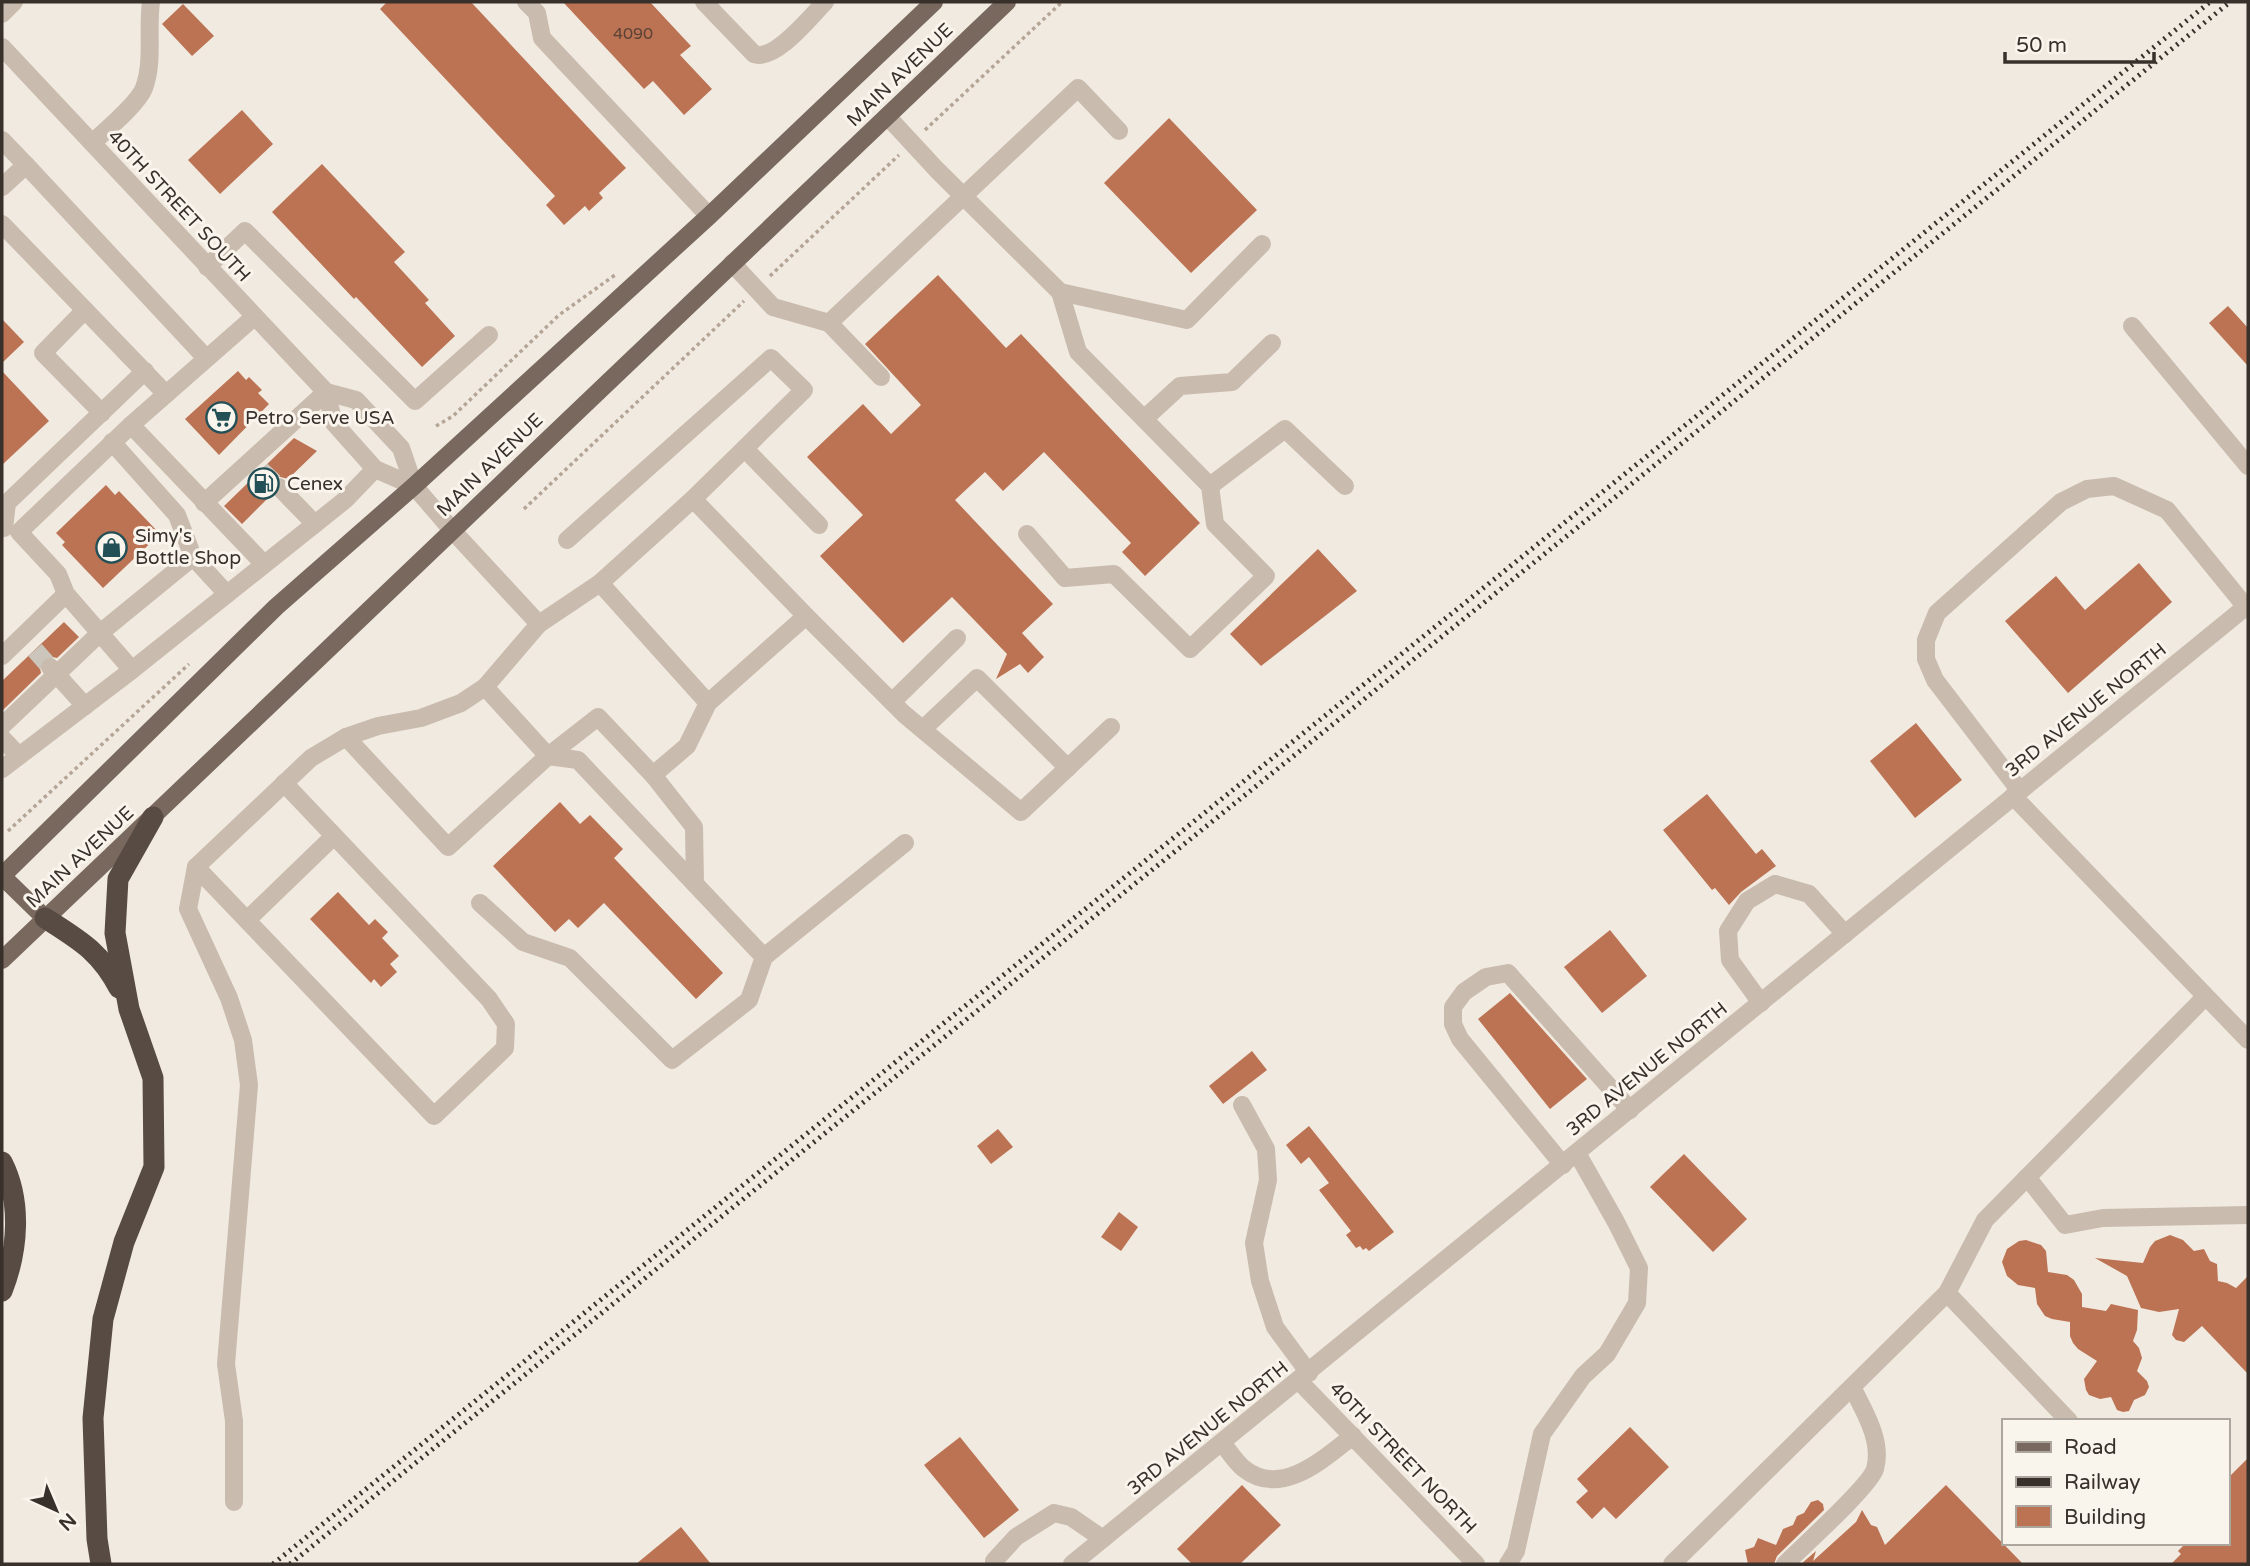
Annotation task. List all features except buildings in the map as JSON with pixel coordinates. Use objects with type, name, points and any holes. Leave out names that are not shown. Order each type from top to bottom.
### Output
[{"type":"highway","points":[[129,1009],[115,933],[118,880],[153,817]]},
{"type":"highway","points":[[45,918],[85,943],[108,967],[129,1009],[153,1078],[154,1167],[124,1242],[103,1319],[93,1418],[97,1538],[101,1564]]},
{"type":"highway","points":[[2,1162],[12,1199],[16,1231],[11,1269],[2,1291]]},
{"type":"main road","name":"MAIN AVENUE","points":[[2,876],[276,607],[414,486],[709,216],[934,2]]},
{"type":"main road","name":"MAIN AVENUE","points":[[2,960],[1007,2]]},
{"type":"main road","points":[[2,876],[45,918]]},
{"type":"street","points":[[2,14],[14,2]]},
{"type":"street","points":[[92,143],[119,118],[144,89],[150,54],[151,2]]},
{"type":"street","points":[[526,2],[537,13],[542,38],[709,216]]},
{"type":"street","points":[[704,2],[754,54],[761,57],[781,46],[825,2]]},
{"type":"street","name":"40TH STREET SOUTH","points":[[2,47],[326,392],[334,423],[375,469],[414,486]]},
{"type":"street","points":[[829,323],[1078,88],[1119,131]]},
{"type":"street","points":[[887,116],[963,197],[1060,292],[1078,352],[1210,486],[1215,524],[1266,576],[1190,649],[1114,574],[1065,578],[1027,534]]},
{"type":"street","points":[[2,140],[206,358]]},
{"type":"street","points":[[2,187],[26,165]]},
{"type":"street","points":[[2,224],[166,394]]},
{"type":"street","points":[[207,267],[245,231],[415,401],[489,335]]},
{"type":"street","points":[[1060,292],[1187,320],[1262,244]]},
{"type":"street","points":[[732,264],[773,307],[829,323],[881,377]]},
{"type":"street","points":[[85,310],[43,354],[102,413]]},
{"type":"street","points":[[8,530],[113,442],[254,317]]},
{"type":"street","points":[[2132,326],[2248,466]]},
{"type":"street","points":[[1144,419],[1180,386],[1232,382],[1272,343]]},
{"type":"street","points":[[234,1502],[233,1421],[226,1364],[249,1085],[243,1040],[229,998],[188,909],[196,867],[311,758],[346,737],[378,726],[421,718],[461,703],[485,687],[539,624],[600,583],[693,499],[803,390],[771,358],[568,540]]},
{"type":"street","points":[[132,670],[66,594],[58,574],[8,530],[7,503],[145,371]]},
{"type":"street","points":[[204,503],[256,465],[326,392]]},
{"type":"street","name":"40TH STREET SOUTH","points":[[326,392],[356,400],[401,448],[414,486]]},
{"type":"street","points":[[131,425],[264,565]]},
{"type":"street","points":[[1210,486],[1285,429],[1345,486]]},
{"type":"street","points":[[113,442],[177,514],[193,557],[227,594]]},
{"type":"street","points":[[745,449],[819,525]]},
{"type":"street","points":[[2,769],[132,670],[345,500],[375,469]]},
{"type":"street","points":[[414,486],[539,624]]},
{"type":"street","points":[[2247,606],[2166,510],[2114,486],[2087,489],[2060,502],[1937,613],[1926,640],[1926,659],[1935,680],[2016,794],[2205,996],[2247,1036]]},
{"type":"street","points":[[279,488],[315,524]]},
{"type":"street","points":[[693,499],[892,702],[1021,812],[1111,727]]},
{"type":"street","points":[[2,726],[53,670],[193,557]]},
{"type":"street","points":[[600,583],[708,703]]},
{"type":"street","points":[[2,656],[28,644],[66,594]]},
{"type":"street","name":"3RD AVENUE NORTH","points":[[1072,1564],[2247,606]]},
{"type":"street","points":[[653,775],[687,746],[708,703],[806,617]]},
{"type":"street","points":[[892,702],[957,638]]},
{"type":"street","points":[[53,670],[85,706]]},
{"type":"street","points":[[923,729],[977,678],[1068,768]]},
{"type":"street","points":[[485,687],[548,755],[578,760],[764,957]]},
{"type":"street","points":[[346,737],[449,847],[548,755],[598,717],[653,775],[694,827],[695,884]]},
{"type":"street","points":[[2,738],[19,756]]},
{"type":"street","points":[[196,867],[434,1116],[505,1048],[506,1024],[489,999],[284,783]]},
{"type":"street","points":[[247,920],[334,836]]},
{"type":"street","points":[[480,903],[523,942],[570,958],[672,1060],[748,1000],[764,957],[905,843]]},
{"type":"street","points":[[1761,1003],[1730,960],[1728,931],[1747,901],[1775,884],[1810,894],[1845,934]]},
{"type":"street","points":[[1508,1564],[1516,1551],[1542,1434],[1583,1376],[1607,1354],[1637,1303],[1639,1268],[1616,1222],[1570,1159],[1460,1039],[1452,1024],[1453,1007],[1464,992],[1486,977],[1508,973],[1630,1111]]},
{"type":"street","points":[[1672,1564],[1947,1293],[1985,1220],[2205,996]]},
{"type":"street","name":"40TH STREET NORTH","points":[[1242,1104],[1265,1149],[1268,1180],[1254,1242],[1260,1281],[1275,1327],[1304,1377],[1353,1436],[1476,1564]]},
{"type":"street","points":[[2027,1177],[2065,1225],[2103,1218],[2248,1215]]},
{"type":"street","points":[[1947,1293],[2067,1419]]},
{"type":"street","points":[[1785,1564],[1856,1495],[1875,1471],[1876,1446],[1868,1418],[1852,1387]]},
{"type":"street","points":[[1222,1443],[1244,1469],[1272,1481],[1312,1467],[1353,1436]]},
{"type":"street","points":[[994,1564],[1016,1537],[1054,1513],[1071,1517],[1103,1539]]},
{"type":"path","points":[[524,509],[1062,2]]},
{"type":"path","points":[[436,426],[453,416],[559,315],[618,272]]},
{"type":"tunnel","points":[[261,470],[279,487]]},
{"type":"tunnel","points":[[35,650],[49,666]]},
{"type":"railway","points":[[273,1564],[2210,2]]},
{"type":"railway","points":[[290,1564],[2230,2]]},
{"type":"place","name":"Petro Serve USA","points":[[222,418]]},
{"type":"place","name":"Cenex","points":[[264,484]]},
{"type":"place","name":"Simy's Bottle Shop","points":[[112,547]]}]
